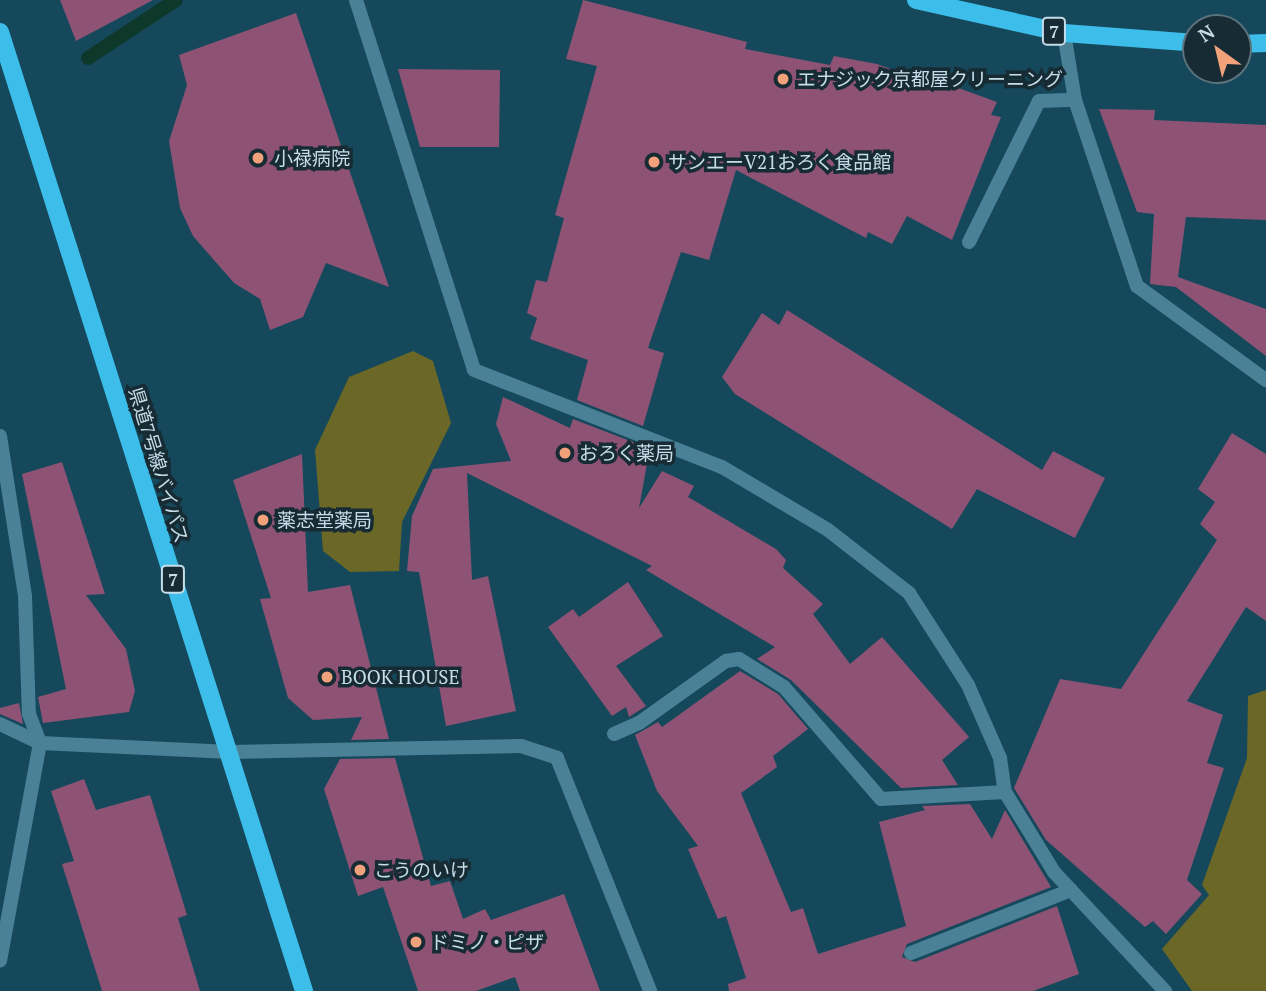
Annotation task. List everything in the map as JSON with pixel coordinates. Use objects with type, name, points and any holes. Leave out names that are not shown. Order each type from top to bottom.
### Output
[{"type":"main road","name":"7","points":[[922,1],[1064,33],[1182,42]]},
{"type":"main road","name":"県道7号線バイパス","points":[[0,32],[231,752],[304,991]]},
{"type":"street","points":[[356,0],[474,370],[722,467],[828,530],[909,593],[968,685],[1000,758],[1005,792],[1071,890],[1166,991]]},
{"type":"street","points":[[1064,33],[1075,100],[1137,286],[1266,380]]},
{"type":"street","points":[[969,242],[1039,101],[1075,100]]},
{"type":"street","points":[[0,436],[25,596],[29,714],[40,743],[0,960]]},
{"type":"street","points":[[614,734],[639,723],[726,661],[739,659],[784,687],[881,799],[1005,792]]},
{"type":"street","points":[[0,724],[40,743],[231,752],[521,746],[557,758],[568,774],[650,991]]},
{"type":"street","points":[[911,953],[1071,890]]},
{"type":"shaded area","points":[[413,351],[433,361],[451,423],[402,522],[399,571],[350,572],[323,551],[315,450],[349,377]]},
{"type":"shaded area","points":[[1266,690],[1266,991],[1192,991],[1162,949],[1209,895],[1202,885],[1247,758],[1248,696]]},
{"type":"building","points":[[60,0],[153,0],[76,41]]},
{"type":"building","points":[[583,0],[747,42],[745,49],[830,65],[834,56],[877,64],[949,91],[950,85],[997,102],[991,115],[1001,117],[952,240],[907,216],[892,244],[868,232],[866,238],[736,170],[709,260],[681,252],[648,348],[664,353],[643,426],[577,400],[588,360],[530,339],[537,318],[527,313],[536,280],[547,282],[564,218],[555,215],[597,66],[566,59]]},
{"type":"building","name":"小禄病院","points":[[296,13],[389,287],[326,263],[303,317],[270,330],[260,299],[234,283],[193,236],[180,208],[169,141],[187,85],[179,55]]},
{"type":"building","points":[[398,69],[500,70],[499,147],[420,147]]},
{"type":"building","points":[[1099,109],[1155,110],[1154,120],[1266,125],[1266,220],[1186,217],[1178,277],[1266,309],[1266,356],[1176,287],[1150,284],[1154,214],[1137,212]]},
{"type":"building","points":[[787,310],[1042,470],[1053,451],[1105,478],[1075,538],[977,489],[952,529],[735,394],[722,377],[762,313],[779,325]]},
{"type":"building","points":[[503,397],[570,428],[573,419],[638,444],[634,458],[647,464],[639,508],[662,471],[694,486],[688,497],[776,549],[786,560],[783,568],[823,604],[813,614],[850,664],[882,637],[969,737],[942,760],[958,785],[901,788],[791,680],[757,659],[775,647],[646,570],[652,566],[467,473],[472,580],[488,576],[516,711],[446,726],[419,572],[407,571],[412,516],[433,469],[511,461],[496,424]]},
{"type":"building","points":[[1232,433],[1266,454],[1266,621],[1246,607],[1187,701],[1223,715],[1207,763],[1224,768],[1187,880],[1202,894],[1166,934],[1153,921],[1145,927],[1046,840],[1014,788],[1060,679],[1121,689],[1217,540],[1200,524],[1215,502],[1198,489]]},
{"type":"building","points":[[302,454],[308,592],[350,585],[389,739],[351,740],[362,717],[313,720],[288,698],[260,599],[271,598],[233,480]]},
{"type":"building","points":[[62,462],[105,594],[86,595],[126,649],[135,691],[129,712],[43,723],[38,697],[66,689],[22,474]]},
{"type":"building","points":[[628,582],[663,636],[616,666],[646,706],[629,717],[626,707],[612,716],[548,627],[573,609],[579,617]]},
{"type":"building","points":[[740,671],[778,694],[808,729],[773,756],[777,767],[741,793],[791,912],[803,908],[818,954],[906,926],[879,822],[925,810],[922,806],[970,804],[992,839],[1005,810],[1051,887],[907,944],[902,957],[915,962],[1057,906],[1079,974],[1033,991],[729,991],[728,984],[746,978],[726,916],[718,919],[688,849],[698,846],[657,791],[635,735],[658,722],[662,727]]},
{"type":"building","points":[[19,703],[23,724],[0,714],[0,708]]},
{"type":"building","points":[[395,758],[431,886],[450,881],[463,919],[485,909],[491,920],[564,894],[600,991],[520,991],[515,977],[476,991],[418,991],[383,887],[358,896],[324,789],[340,759]]},
{"type":"building","points":[[84,779],[96,810],[150,795],[187,915],[178,918],[200,991],[102,991],[62,864],[74,861],[51,791]]},
{"type":"waterway","points":[[88,58],[176,0]]},
{"type":"place","name":"エナジック京都屋クリーニング","points":[[783,79]]},
{"type":"place","name":"小禄病院","points":[[258,158]]},
{"type":"place","name":"サンエーV21おろく食品館","points":[[654,162]]},
{"type":"place","name":"おろく薬局","points":[[565,453]]},
{"type":"place","name":"薬志堂薬局","points":[[263,520]]},
{"type":"place","name":"BOOK HOUSE","points":[[327,677]]},
{"type":"place","name":"こうのいけ","points":[[360,870]]},
{"type":"place","name":"ドミノ・ピザ","points":[[416,942]]}]
